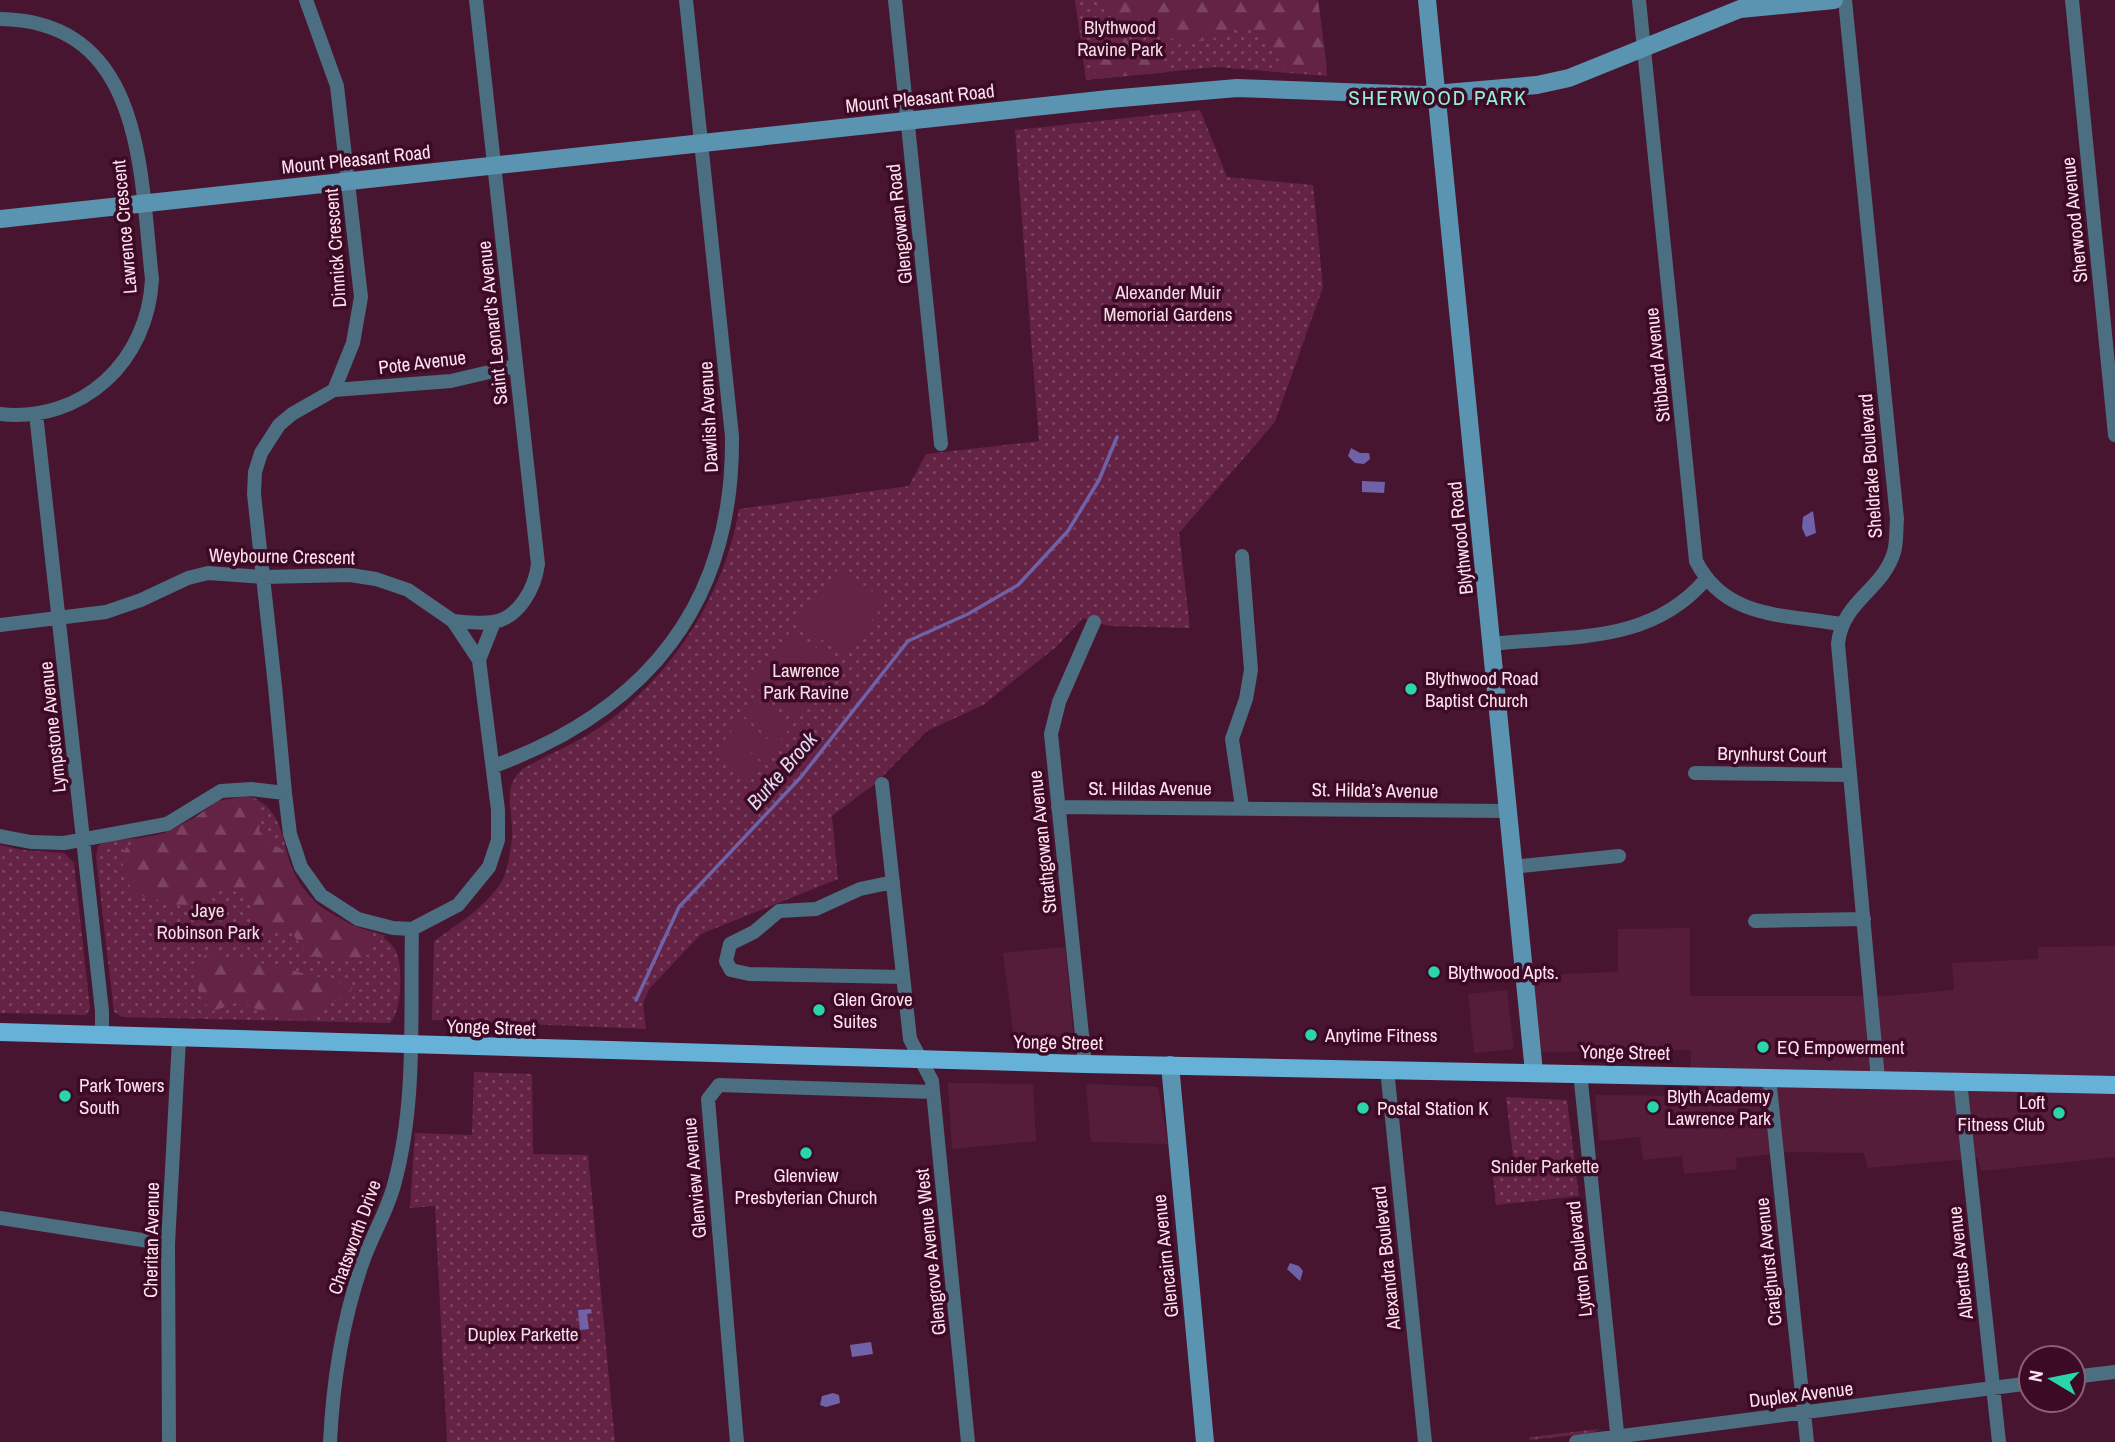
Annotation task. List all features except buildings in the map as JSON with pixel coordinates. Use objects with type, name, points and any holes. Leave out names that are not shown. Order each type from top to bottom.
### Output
[{"type":"main road","name":"Blythwood Road","points":[[1427,0],[1534,1072]]},
{"type":"main road","name":"Mount Pleasant Road","points":[[0,219],[909,120],[1237,88],[1438,94],[1550,83],[1740,9],[1833,0]]},
{"type":"main road","name":"Yonge Street","points":[[0,1032],[1085,1065],[1580,1072],[2115,1085]]},
{"type":"main road","name":"Glencairn Avenue","points":[[1170,1065],[1205,1442]]},
{"type":"street","name":"Dinnick Crescent","points":[[306,0],[337,86],[349,181],[360,309],[349,358],[334,390]]},
{"type":"street","name":"Saint Leonard's Avenue","points":[[477,0],[538,564],[536,578],[526,599],[511,613],[494,622]]},
{"type":"street","name":"Dawlish Avenue","points":[[494,766],[570,733],[593,719],[640,680],[685,622],[711,571],[721,541],[730,485],[732,436],[686,0]]},
{"type":"street","name":"Glengowan Road","points":[[895,0],[941,444]]},
{"type":"street","name":"Stibbard Avenue","points":[[1639,0],[1696,561],[1706,579]]},
{"type":"street","name":"Sheldrake Boulevard","points":[[1840,624],[1885,572],[1895,551],[1897,519],[1845,0]]},
{"type":"street","name":"Sherwood Avenue","points":[[2072,0],[2115,435]]},
{"type":"street","name":"Lawrence Crescent","points":[[0,19],[29,23],[68,36],[103,65],[127,107],[135,137],[152,279],[151,300],[139,339],[119,369],[94,391],[66,406],[36,414],[0,414]]},
{"type":"street","name":"Pote Avenue","points":[[334,390],[451,382],[515,366]]},
{"type":"street","points":[[334,390],[285,420],[266,443],[257,461],[254,494],[285,793],[295,853],[309,882],[321,895],[358,919],[412,929]]},
{"type":"street","name":"Lympstone Avenue","points":[[36,414],[102,1010],[102,1036]]},
{"type":"street","points":[[1242,556],[1251,670],[1246,699],[1232,739],[1242,807]]},
{"type":"street","name":"Weybourne Crescent","points":[[0,625],[117,608],[200,574],[221,572],[262,577],[338,575],[376,579],[408,590],[453,621],[479,660],[494,766],[499,825],[489,867],[458,905],[412,929]]},
{"type":"street","points":[[1492,644],[1640,626],[1665,616],[1706,579],[1726,597],[1752,609],[1840,624],[1838,644],[1878,1079]]},
{"type":"street","points":[[453,621],[494,622],[479,660]]},
{"type":"street","name":"Strathgowan Avenue","points":[[1085,1065],[1051,748],[1053,719],[1094,622]]},
{"type":"street","name":"Brynhurst Court","points":[[1695,772],[1849,775]]},
{"type":"street","name":"Glengrove Avenue West","points":[[882,784],[910,1038],[932,1081],[968,1442]]},
{"type":"street","points":[[0,836],[57,844],[167,824],[221,791],[251,789],[285,793]]},
{"type":"street","name":"St. Hildas Avenue","points":[[1058,807],[1242,807]]},
{"type":"street","name":"St. Hilda’s Avenue","points":[[1242,807],[1507,811]]},
{"type":"street","points":[[1512,867],[1619,856]]},
{"type":"street","points":[[893,882],[860,889],[816,909],[779,911],[754,932],[730,944],[725,954],[731,970],[749,974],[903,977]]},
{"type":"street","points":[[1755,921],[1864,919]]},
{"type":"street","name":"Chatsworth Drive","points":[[330,1442],[334,1380],[345,1322],[366,1254],[388,1203],[399,1163],[412,1045],[412,929]]},
{"type":"street","name":"Cheritan Avenue","points":[[169,1442],[169,1244],[179,1038]]},
{"type":"street","name":"Alexandra Boulevard","points":[[1387,1069],[1425,1442]]},
{"type":"street","name":"Lytton Boulevard","points":[[1580,1072],[1617,1440]]},
{"type":"street","name":"Craighurst Avenue","points":[[1769,1077],[1807,1442]]},
{"type":"street","name":"Albertus Avenue","points":[[1960,1081],[1999,1442]]},
{"type":"street","name":"Glenview Avenue","points":[[737,1442],[708,1099],[719,1085],[933,1092]]},
{"type":"street","points":[[0,1219],[169,1244]]},
{"type":"street","points":[[2087,1375],[2115,1372]]},
{"type":"street","name":"Duplex Avenue","points":[[1576,1442],[1617,1440],[2017,1385]]},
{"type":"shaded area","points":[[1351,448],[1360,453],[1369,453],[1370,459],[1364,464],[1355,463],[1348,456]]},
{"type":"shaded area","points":[[1362,481],[1385,482],[1384,493],[1362,492]]},
{"type":"shaded area","points":[[1813,511],[1816,533],[1806,537],[1802,528],[1803,517]]},
{"type":"shaded area","points":[[1690,928],[1690,996],[1886,996],[1954,990],[1952,963],[2038,959],[2038,947],[2115,946],[2115,1157],[1981,1171],[1978,1158],[1868,1168],[1864,1153],[1790,1152],[1736,1158],[1737,1169],[1684,1174],[1682,1156],[1643,1160],[1640,1137],[1599,1141],[1595,1095],[1691,1096],[1691,1050],[1541,1052],[1533,975],[1618,972],[1618,929]]},
{"type":"shaded area","points":[[1065,947],[1074,1040],[1014,1038],[1003,953]]},
{"type":"shaded area","points":[[1507,990],[1514,1049],[1474,1053],[1468,994]]},
{"type":"shaded area","points":[[948,1083],[1033,1084],[1036,1141],[952,1149]]},
{"type":"shaded area","points":[[1086,1084],[1158,1087],[1168,1144],[1091,1142]]},
{"type":"shaded area","points":[[1290,1263],[1299,1266],[1303,1271],[1300,1281],[1287,1269]]},
{"type":"shaded area","points":[[591,1309],[592,1313],[587,1314],[589,1329],[580,1330],[578,1310]]},
{"type":"shaded area","points":[[871,1342],[873,1354],[852,1357],[850,1345]]},
{"type":"shaded area","points":[[833,1393],[839,1395],[840,1403],[826,1407],[820,1405],[822,1396]]},
{"type":"green space","name":"Blythwood Ravine Park","points":[[1075,0],[1318,0],[1327,76],[1216,67],[1086,80]]},
{"type":"green space","points":[[1318,0],[1327,67],[1318,72],[1287,72],[1264,38],[1247,25],[1202,41],[1181,41],[1155,33],[1138,40],[1099,1]]},
{"type":"green space","points":[[1100,10],[1168,72],[1095,79],[1090,32]]},
{"type":"green space","name":"Alexander Muir Memorial Gardens","points":[[1200,110],[1227,177],[1313,185],[1323,287],[1275,422],[1179,533],[1190,628],[1109,626],[1083,618],[1056,647],[983,705],[927,731],[876,783],[832,816],[838,879],[701,934],[649,989],[643,1004],[646,1029],[432,1020],[434,941],[484,903],[505,874],[512,837],[512,783],[521,770],[606,723],[631,703],[674,655],[709,601],[732,541],[739,509],[909,486],[926,454],[1039,441],[1015,130]]},
{"type":"green space","points":[[840,567],[886,602],[844,656],[798,622]]},
{"type":"green space","name":"Lawrence Park Ravine","points":[[792,630],[838,663],[795,717],[750,683]]},
{"type":"green space","points":[[757,700],[791,727],[778,743],[744,716]]},
{"type":"green space","points":[[742,718],[776,746],[763,762],[729,734]]},
{"type":"green space","points":[[727,737],[761,765],[748,781],[714,753]]},
{"type":"green space","name":"Jaye Robinson Park","points":[[246,796],[270,810],[277,821],[289,861],[310,897],[339,919],[385,935],[384,938],[396,951],[400,991],[397,1010],[390,1023],[122,1017],[114,1012],[96,857],[98,846],[113,841],[162,834],[223,802]]},
{"type":"green space","points":[[246,796],[257,799],[261,818],[259,831],[272,844],[285,851],[306,892],[323,908],[360,930],[370,944],[371,952],[348,961],[308,955],[289,929],[267,933],[252,930],[249,915],[254,900],[225,887],[188,908],[131,893],[121,858],[126,848],[139,838],[162,834],[194,818],[218,801]]},
{"type":"green space","points":[[0,845],[22,850],[64,853],[74,863],[90,1009],[86,1015],[0,1013]]},
{"type":"green space","points":[[207,953],[276,966],[353,986],[350,993],[326,1006],[322,1015],[301,1020],[280,1017],[240,1001],[214,1011],[203,1001],[198,989],[199,961]]},
{"type":"green space","name":"Duplex Parkette","points":[[474,1072],[532,1074],[533,1154],[588,1155],[615,1442],[447,1442],[435,1206],[410,1208],[415,1133],[472,1135]]},
{"type":"green space","name":"Snider Parkette","points":[[1506,1097],[1567,1100],[1579,1196],[1496,1205],[1493,1176],[1515,1173]]},
{"type":"green space","points":[[1600,1429],[1592,1433],[1530,1440],[1529,1437]]},
{"type":"waterway","name":"Burke Brook","points":[[636,1000],[679,907],[801,777],[908,641],[968,614],[1018,585],[1068,531],[1099,480],[1117,437]]},
{"type":"place","name":"Blythwood Road Baptist Church","points":[[1411,689]]},
{"type":"place","name":"Blythwood Apts.","points":[[1434,972]]},
{"type":"place","name":"Glen Grove Suites","points":[[819,1010]]},
{"type":"place","name":"Anytime Fitness","points":[[1311,1035]]},
{"type":"place","name":"EQ Empowerment","points":[[1763,1047]]},
{"type":"place","name":"Park Towers South","points":[[65,1096]]},
{"type":"place","name":"Blyth Academy Lawrence Park","points":[[1653,1107]]},
{"type":"place","name":"Postal Station K","points":[[1363,1108]]},
{"type":"place","name":"Loft Fitness Club","points":[[2059,1113]]},
{"type":"place","name":"Glenview Presbyterian Church","points":[[806,1153]]},
{"type":"district","name":"SHERWOOD PARK","points":[[1438,98]]}]
